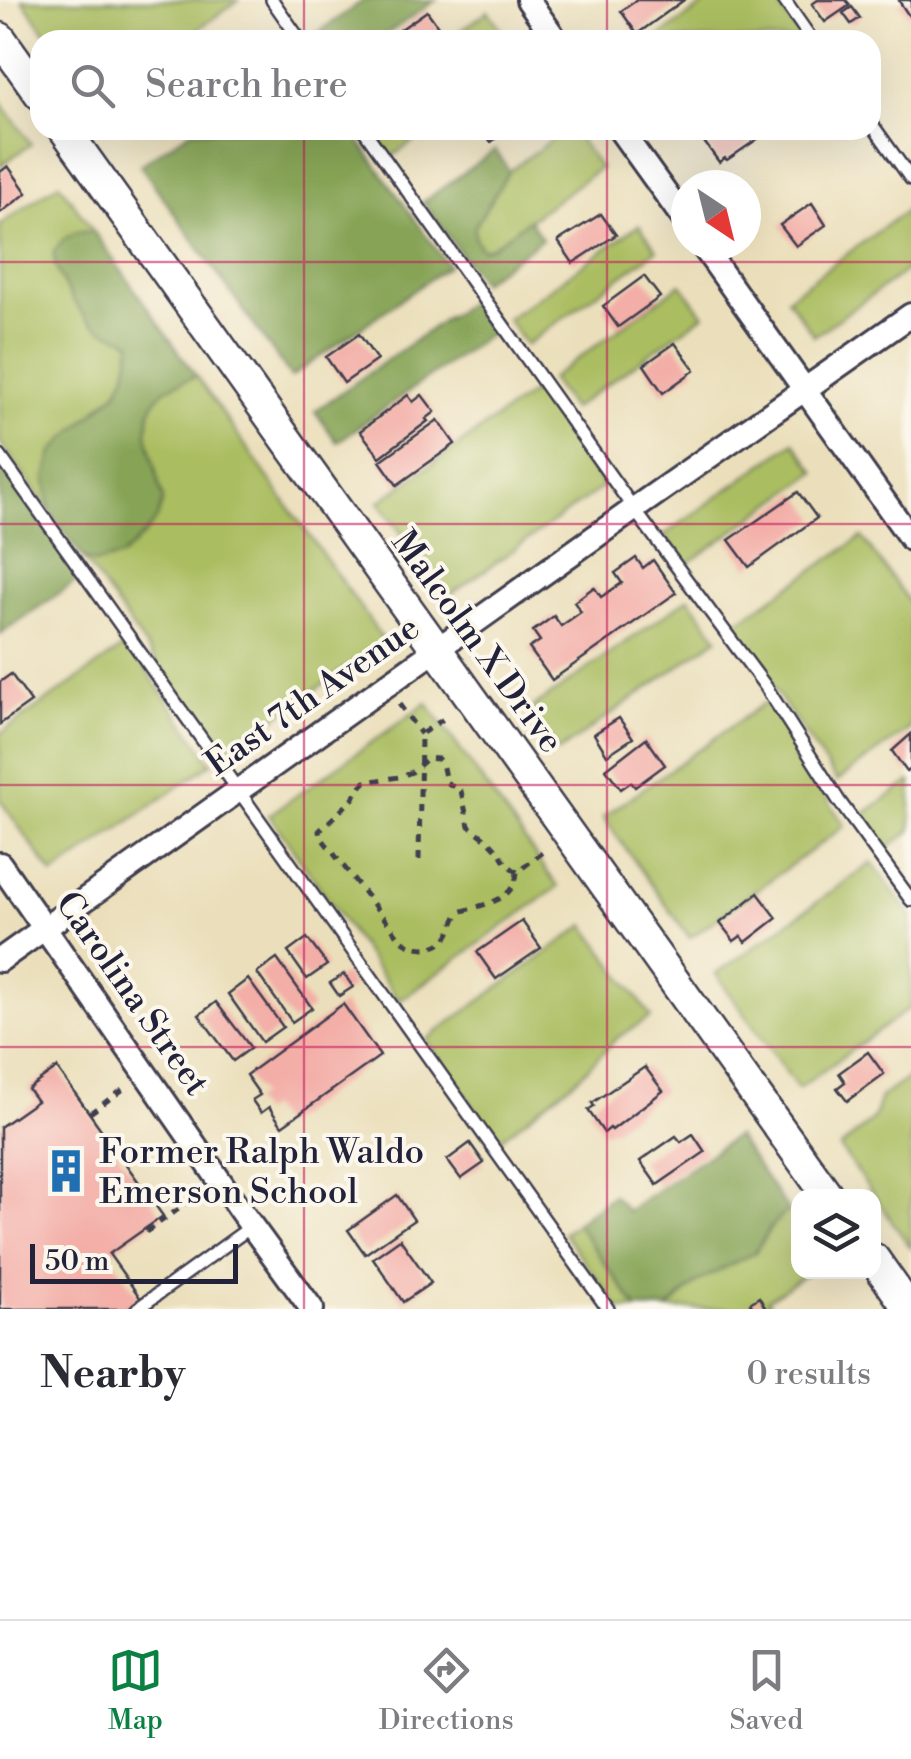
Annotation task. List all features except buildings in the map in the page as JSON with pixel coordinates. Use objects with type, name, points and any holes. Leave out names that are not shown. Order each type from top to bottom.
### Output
[{"type":"street","points":[[528,0],[549,30]]},
{"type":"street","points":[[0,38],[30,80]]},
{"type":"street","name":"Malcolm X Drive","points":[[73,140],[823,1189]]},
{"type":"street","points":[[627,140],[671,201]]},
{"type":"street","points":[[713,260],[911,539]]},
{"type":"street","name":"East 7th Avenue","points":[[0,960],[911,315]]},
{"type":"street","name":"Carolina Street","points":[[0,864],[312,1309]]},
{"type":"street","points":[[881,1270],[909,1309]]},
{"type":"lane","points":[[272,0],[293,30]]},
{"type":"lane","points":[[784,0],[805,30]]},
{"type":"lane","points":[[881,137],[911,179]]},
{"type":"lane","points":[[371,140],[766,687],[839,800],[911,900]]},
{"type":"lane","points":[[0,456],[608,1309]]},
{"type":"lane","points":[[137,1309],[252,1226]]},
{"type":"path","points":[[386,686],[421,734],[418,860]]},
{"type":"path","points":[[421,734],[445,718]]},
{"type":"path","points":[[517,872],[506,864],[490,841],[469,826],[461,791],[446,782],[438,759],[428,758],[412,772],[398,777],[365,782],[319,831],[406,944],[431,947],[447,938],[460,912],[500,900],[512,888],[517,872],[569,834]]},
{"type":"path","points":[[90,1113],[127,1086]]},
{"type":"path","points":[[146,1232],[202,1192]]},
{"type":"green space","points":[[22,0],[239,0],[197,30],[44,30]]},
{"type":"green space","points":[[364,0],[436,0],[392,30],[322,30]]},
{"type":"green space","points":[[711,0],[775,0],[796,30],[669,30]]},
{"type":"green space","points":[[488,11],[502,30],[462,30]]},
{"type":"green space","points":[[0,101],[31,144],[0,166]]},
{"type":"green space","points":[[177,140],[358,140],[448,266],[291,377],[140,165]]},
{"type":"green space","points":[[378,140],[416,140],[391,157]]},
{"type":"green space","points":[[551,140],[579,140],[600,168],[492,247],[482,249],[474,237],[475,226],[509,171]]},
{"type":"green space","points":[[495,150],[509,171],[475,226],[476,241],[482,249],[492,247],[529,219],[542,239],[481,282],[423,202]]},
{"type":"green space","points":[[59,183],[94,232],[77,232],[62,280],[90,319],[132,341],[126,373],[117,392],[97,408],[46,478],[50,512],[0,442],[0,225]]},
{"type":"green space","points":[[911,207],[911,267],[814,336],[787,298]]},
{"type":"green space","points":[[639,225],[657,250],[526,345],[507,319]]},
{"type":"green space","points":[[77,232],[94,232],[196,376],[166,388],[150,412],[147,434],[163,500],[157,519],[121,557],[95,563],[83,558],[50,512],[46,478],[53,452],[117,392],[126,373],[132,342],[89,320],[62,281],[54,251],[65,238]]},
{"type":"green space","points":[[681,284],[704,315],[572,409],[550,379]]},
{"type":"green space","points":[[472,300],[494,331],[337,442],[315,411]]},
{"type":"green space","points":[[196,376],[384,641],[226,753],[217,747],[83,558],[95,563],[163,500],[148,442],[149,412],[166,388]]},
{"type":"green space","points":[[536,390],[604,486],[447,597],[379,502]]},
{"type":"green space","points":[[794,442],[816,472],[686,565],[664,535]]},
{"type":"green space","points":[[0,463],[81,578],[0,634]]},
{"type":"green space","points":[[862,537],[911,605],[911,728],[837,781],[731,626]]},
{"type":"green space","points":[[689,598],[718,638],[558,752],[528,711]]},
{"type":"green space","points":[[128,644],[212,763],[53,875],[0,800],[0,734]]},
{"type":"green space","points":[[766,702],[845,826],[690,938],[603,817]]},
{"type":"green space","points":[[427,703],[558,887],[399,1001],[269,815]]},
{"type":"green space","points":[[911,781],[911,831],[885,850],[861,816]]},
{"type":"green space","points":[[872,863],[911,915],[911,1007],[798,1089],[716,974]]},
{"type":"green space","points":[[585,925],[651,1017],[617,1038],[580,1076],[498,1141],[426,1040]]},
{"type":"green space","points":[[911,1076],[911,1248],[881,1206],[881,1189],[869,1189],[840,1148],[874,1118],[881,1097]]},
{"type":"green space","points":[[736,1136],[788,1210],[755,1252],[697,1282],[668,1309],[637,1308],[576,1223],[613,1195],[627,1211]]},
{"type":"green space","points":[[788,1210],[791,1279],[799,1279],[767,1300],[773,1309],[668,1309],[697,1282],[755,1252]]},
{"type":"green space","points":[[576,1223],[639,1309],[619,1309],[563,1233]]},
{"type":"place","name":"Former Ralph Waldo Emerson School","points":[[66,1171]]}]
